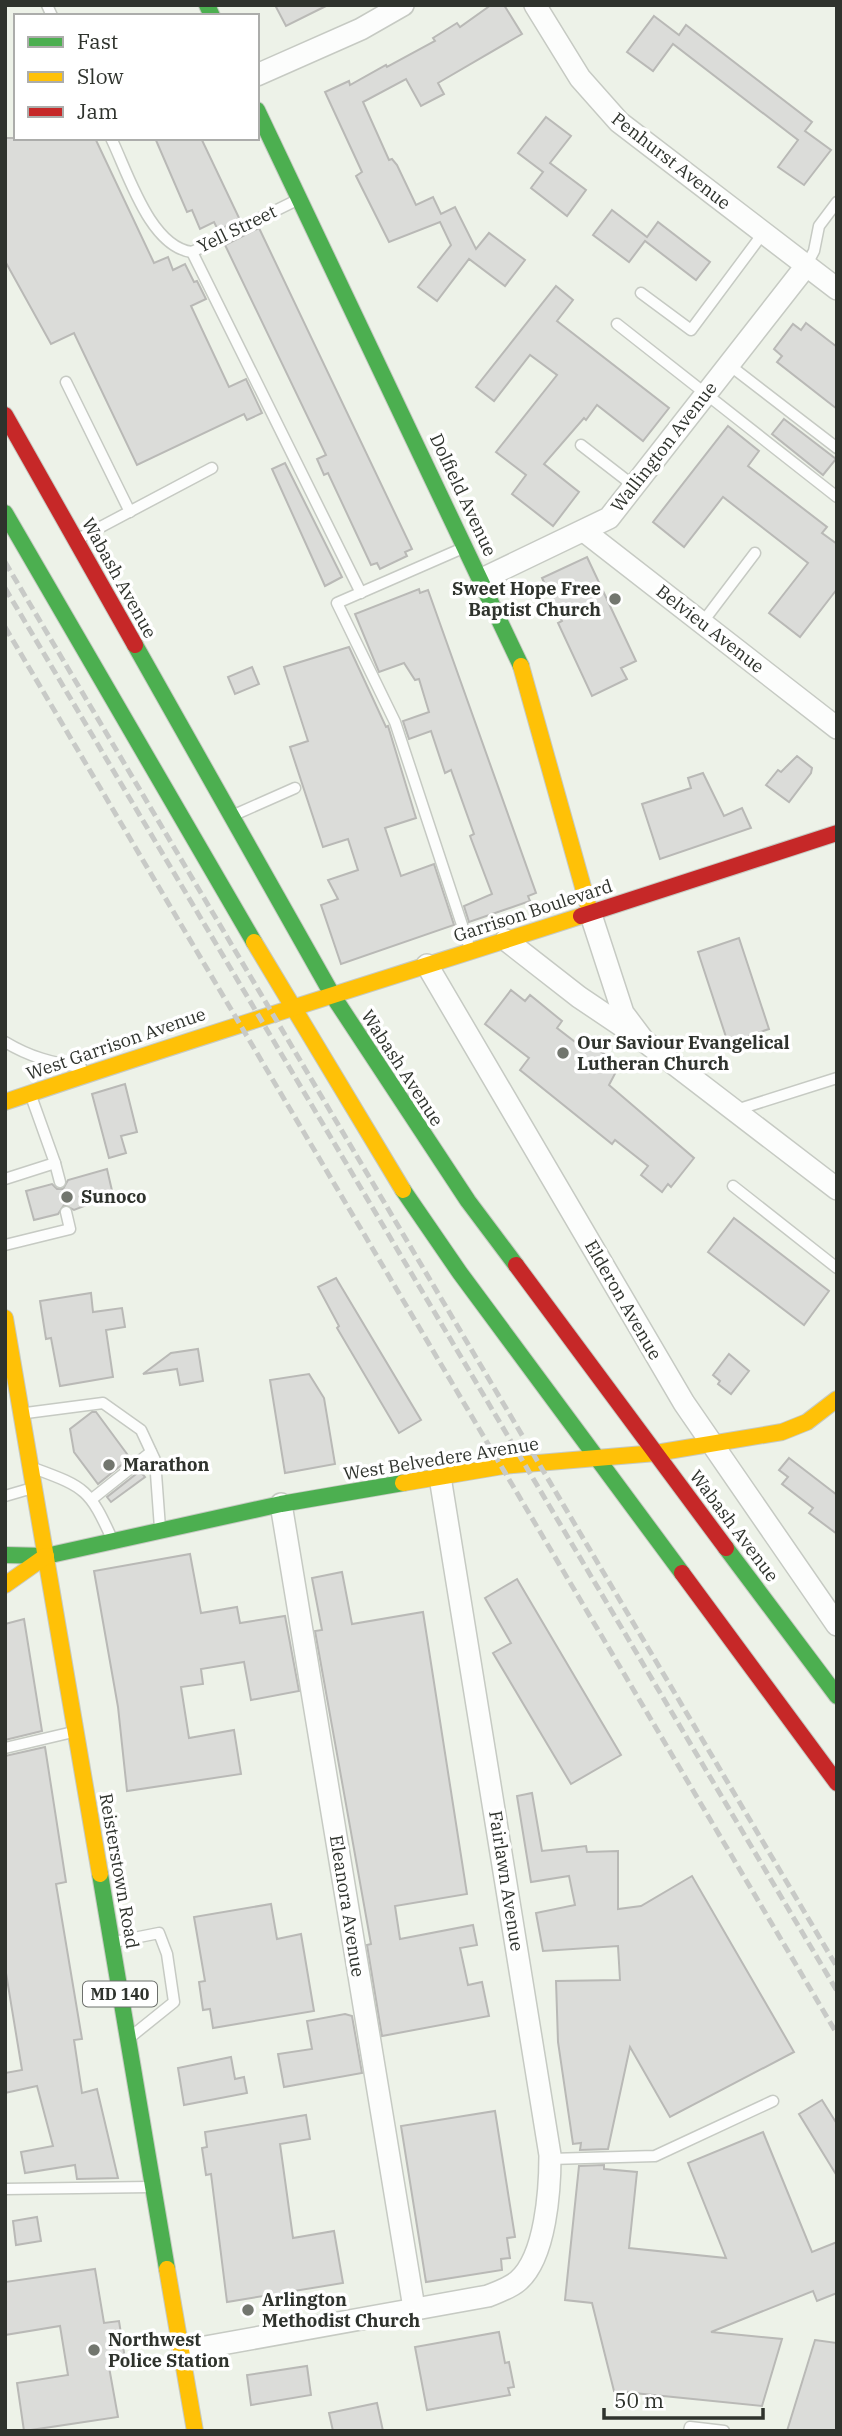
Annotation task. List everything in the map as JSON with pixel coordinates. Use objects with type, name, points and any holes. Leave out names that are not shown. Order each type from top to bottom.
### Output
[{"type":"main road","name":"Dolfield Avenue","points":[[259,114],[467,546],[525,677],[590,912]]},
{"type":"main road","name":"Wabash Avenue","points":[[5,415],[333,996],[461,1191],[837,1696]]},
{"type":"main road","points":[[5,513],[290,1007],[427,1228],[837,1783]]},
{"type":"main road","name":"Garrison Boulevard","points":[[240,1022],[333,996],[837,833]]},
{"type":"main road","name":"West Garrison Avenue","points":[[5,1102],[240,1022]]},
{"type":"main road","name":"Reisterstown Road","points":[[5,1318],[8,1356],[31,1467],[195,2431]]},
{"type":"main road","name":"West Belvedere Avenue","points":[[5,1555],[46,1556],[281,1504],[518,1464],[598,1459],[712,1445],[782,1432],[833,1409]]},
{"type":"main road","name":"West Belvedere Avenue","points":[[5,1585],[46,1556]]},
{"type":"street","points":[[259,74],[361,29],[403,5]]},
{"type":"street","name":"Penhurst Avenue","points":[[535,5],[580,78],[619,122],[837,289]]},
{"type":"street","name":"Wallington Avenue","points":[[482,579],[609,518],[806,265]]},
{"type":"street","name":"Belvieu Avenue","points":[[584,531],[837,728]]},
{"type":"street","points":[[590,912],[623,1013],[644,1041]]},
{"type":"street","points":[[506,940],[579,997],[644,1041],[736,1110],[837,1189]]},
{"type":"street","name":"Elderon Avenue","points":[[427,965],[684,1403],[837,1625]]},
{"type":"street","name":"Fairlawn Avenue","points":[[414,2308],[488,2295],[519,2280],[533,2258],[542,2232],[550,2185],[550,2159],[440,1477]]},
{"type":"street","name":"Eleanora Avenue","points":[[281,1504],[414,2308]]},
{"type":"street","points":[[183,2351],[414,2308]]},
{"type":"lane","name":"Yell Street","points":[[112,140],[155,230],[177,250],[192,252],[300,198]]},
{"type":"lane","points":[[806,265],[814,251],[819,226],[837,202]]},
{"type":"lane","points":[[641,293],[691,330],[764,232]]},
{"type":"lane","points":[[192,252],[361,593]]},
{"type":"lane","points":[[617,324],[837,497]]},
{"type":"lane","points":[[728,363],[837,448]]},
{"type":"lane","points":[[66,382],[130,512]]},
{"type":"lane","points":[[581,444],[634,486]]},
{"type":"lane","points":[[76,540],[212,468]]},
{"type":"lane","points":[[467,546],[337,603],[395,722],[411,780],[471,952]]},
{"type":"lane","points":[[702,622],[755,553]]},
{"type":"lane","points":[[232,817],[295,788]]},
{"type":"lane","points":[[5,1042],[26,1055],[49,1062],[101,1069]]},
{"type":"lane","points":[[736,1110],[837,1078]]},
{"type":"lane","points":[[30,1094],[60,1182]]},
{"type":"lane","points":[[5,1179],[55,1163]]},
{"type":"lane","points":[[733,1186],[837,1268]]},
{"type":"lane","points":[[5,1245],[71,1229],[66,1212]]},
{"type":"lane","points":[[21,1413],[103,1403],[141,1430],[155,1460],[160,1531]]},
{"type":"lane","points":[[92,1499],[151,1452]]},
{"type":"lane","points":[[31,1467],[76,1483],[92,1499],[113,1541]]},
{"type":"lane","points":[[5,1496],[34,1487]]},
{"type":"lane","points":[[5,1748],[76,1732]]},
{"type":"lane","points":[[111,1942],[159,1933],[167,1954],[174,2002],[128,2039]]},
{"type":"lane","points":[[550,2159],[655,2156],[772,2101]]},
{"type":"lane","points":[[5,2189],[153,2187]]},
{"type":"lane","points":[[689,2431],[690,2427],[724,2431]]},
{"type":"building","points":[[275,5],[328,5],[286,26]]},
{"type":"building","points":[[491,5],[504,5],[522,34],[438,83],[444,94],[421,106],[406,79],[363,102],[389,160],[392,159],[397,165],[416,205],[433,197],[441,214],[455,207],[476,249],[489,233],[525,260],[505,286],[469,259],[437,301],[418,287],[451,245],[440,222],[389,242],[356,176],[362,172],[325,92],[349,81],[350,85],[386,65],[387,67],[435,41],[433,38],[457,23],[460,27]]},
{"type":"building","points":[[654,16],[679,35],[686,25],[812,122],[805,131],[831,150],[804,185],[778,167],[798,140],[673,44],[653,71],[627,52]]},
{"type":"building","points":[[546,117],[571,136],[550,163],[586,190],[567,216],[531,188],[543,172],[518,153]]},
{"type":"building","points":[[5,138],[96,140],[154,263],[168,257],[173,270],[185,264],[194,282],[197,281],[206,299],[191,306],[229,387],[246,379],[262,413],[247,420],[244,414],[137,465],[74,333],[51,344],[5,261]]},
{"type":"building","points":[[156,140],[202,140],[240,220],[218,230],[214,222],[200,229],[192,210],[187,212]]},
{"type":"building","points":[[612,210],[647,237],[658,222],[710,262],[696,280],[645,241],[629,262],[593,235]]},
{"type":"building","points":[[259,228],[412,549],[405,552],[407,556],[380,569],[377,563],[371,565],[328,473],[324,475],[317,459],[326,455],[225,245]]},
{"type":"building","points":[[556,286],[573,300],[557,321],[669,408],[643,441],[597,405],[586,420],[584,418],[544,464],[579,492],[553,526],[512,494],[526,475],[496,452],[557,375],[530,355],[494,401],[476,387]]},
{"type":"building","points":[[806,323],[837,347],[837,409],[777,362],[782,356],[774,349],[793,324],[801,330]]},
{"type":"building","points":[[784,419],[836,459],[823,475],[772,434]]},
{"type":"building","points":[[728,426],[759,451],[748,466],[827,527],[822,533],[837,544],[837,589],[800,637],[769,613],[808,563],[723,497],[684,547],[653,522]]},
{"type":"building","points":[[285,463],[342,577],[325,586],[272,469]]},
{"type":"building","points":[[587,557],[636,661],[621,668],[627,679],[592,696],[558,623],[562,621],[542,578]]},
{"type":"building","points":[[419,589],[420,593],[428,590],[536,893],[528,896],[530,901],[469,922],[464,906],[492,894],[470,836],[474,834],[451,770],[445,773],[431,731],[409,739],[403,721],[429,712],[419,679],[415,680],[404,663],[379,672],[355,614]]},
{"type":"building","points":[[349,647],[386,727],[388,726],[416,818],[385,828],[401,876],[434,864],[454,925],[341,964],[321,905],[338,899],[328,880],[358,870],[348,839],[323,847],[290,747],[308,741],[284,667]]},
{"type":"building","points":[[252,667],[259,684],[235,694],[228,677]]},
{"type":"building","points":[[797,756],[812,768],[789,802],[766,785],[778,770],[781,772]]},
{"type":"building","points":[[703,773],[724,816],[742,808],[751,828],[660,859],[642,804],[691,788],[688,778]]},
{"type":"building","points":[[739,938],[769,1029],[728,1043],[698,952]]},
{"type":"building","name":"Our Saviour Evangelical Lutheran Church","points":[[511,990],[525,1001],[530,995],[562,1021],[557,1028],[583,1048],[588,1041],[619,1066],[609,1085],[694,1158],[671,1187],[668,1184],[662,1192],[641,1175],[648,1166],[615,1140],[612,1144],[520,1070],[529,1058],[485,1024]]},
{"type":"building","points":[[125,1084],[137,1132],[121,1136],[126,1153],[109,1158],[92,1094]]},
{"type":"building","name":"Sunoco","points":[[107,1169],[113,1195],[74,1210],[64,1205],[58,1214],[34,1220],[26,1191],[52,1184],[57,1189],[63,1189],[68,1180]]},
{"type":"building","points":[[734,1218],[829,1291],[804,1325],[708,1252]]},
{"type":"building","points":[[336,1278],[421,1420],[399,1433],[337,1328],[339,1326],[318,1287]]},
{"type":"building","points":[[91,1293],[93,1312],[122,1308],[125,1327],[106,1330],[113,1377],[60,1386],[51,1338],[46,1339],[40,1301]]},
{"type":"building","points":[[198,1349],[203,1381],[180,1385],[177,1369],[143,1374],[171,1353]]},
{"type":"building","points":[[729,1354],[749,1371],[731,1394],[718,1384],[720,1381],[713,1375]]},
{"type":"building","points":[[309,1374],[324,1398],[335,1464],[285,1473],[270,1380]]},
{"type":"building","name":"Marathon","points":[[92,1412],[96,1412],[130,1458],[98,1484],[74,1452],[70,1429]]},
{"type":"building","points":[[789,1458],[837,1495],[837,1534],[809,1513],[813,1508],[782,1484],[788,1477],[779,1470]]},
{"type":"building","points":[[140,1471],[145,1477],[111,1502],[107,1497]]},
{"type":"building","points":[[190,1554],[201,1613],[237,1607],[240,1623],[285,1616],[299,1691],[251,1700],[244,1662],[201,1669],[203,1684],[181,1687],[189,1738],[234,1730],[241,1774],[127,1791],[118,1707],[94,1571]]},
{"type":"building","points":[[342,1572],[352,1624],[423,1612],[467,1894],[395,1906],[400,1939],[473,1925],[477,1945],[460,1948],[468,1985],[482,1982],[489,2016],[382,2036],[367,1945],[371,1944],[315,1631],[322,1630],[312,1578]]},
{"type":"building","points":[[517,1579],[621,1755],[571,1784],[493,1653],[511,1643],[485,1598]]},
{"type":"building","points":[[24,1619],[42,1731],[5,1740],[5,1624]]},
{"type":"building","points":[[45,1747],[66,1882],[56,1884],[82,2039],[74,2040],[82,2093],[97,2089],[118,2178],[77,2179],[75,2165],[25,2173],[21,2152],[53,2146],[37,2086],[5,2093],[5,2073],[22,2070],[5,1967],[5,1756]]},
{"type":"building","points":[[532,1793],[542,1851],[586,1846],[587,1852],[618,1851],[618,1909],[641,1906],[692,1876],[794,2052],[670,2117],[630,2047],[608,2149],[580,2150],[581,2143],[573,2144],[558,2042],[556,1981],[620,1980],[618,1946],[543,1951],[536,1913],[575,1905],[569,1876],[531,1882],[517,1796]]},
{"type":"building","points":[[271,1904],[277,1939],[301,1934],[314,2011],[213,2028],[210,2009],[203,2010],[199,1982],[205,1981],[194,1917]]},
{"type":"building","points":[[345,2014],[352,2016],[362,2073],[284,2087],[278,2054],[312,2049],[307,2021]]},
{"type":"building","points":[[231,2057],[235,2079],[244,2077],[247,2093],[184,2105],[178,2068]]},
{"type":"building","points":[[822,2100],[837,2124],[837,2176],[799,2114]]},
{"type":"building","points":[[495,2111],[515,2237],[507,2238],[510,2258],[501,2259],[502,2270],[426,2282],[401,2126]]},
{"type":"building","points":[[306,2115],[310,2139],[280,2144],[293,2238],[334,2231],[343,2283],[227,2302],[211,2174],[206,2175],[202,2148],[207,2147],[205,2132]]},
{"type":"building","points":[[763,2132],[812,2252],[837,2242],[837,2293],[817,2301],[813,2291],[711,2332],[782,2339],[762,2406],[614,2391],[592,2303],[565,2300],[579,2166],[604,2165],[604,2169],[637,2172],[629,2248],[726,2258],[688,2163]]},
{"type":"building","points":[[37,2217],[41,2241],[16,2245],[13,2221]]},
{"type":"building","name":"Northwest Police Station","points":[[95,2269],[104,2323],[119,2321],[126,2365],[109,2367],[118,2417],[24,2431],[17,2383],[68,2375],[60,2326],[5,2335],[5,2282]]},
{"type":"building","points":[[499,2332],[505,2363],[509,2362],[514,2387],[508,2388],[510,2395],[427,2410],[415,2347]]},
{"type":"building","points":[[815,2340],[837,2343],[837,2431],[787,2431]]},
{"type":"building","points":[[307,2366],[311,2395],[251,2405],[247,2375]]},
{"type":"building","points":[[377,2403],[383,2431],[333,2431],[329,2413]]},
{"type":"railway","points":[[5,562],[837,1967]]},
{"type":"railway","points":[[5,588],[837,1991]]},
{"type":"railway","points":[[5,627],[837,2034]]},
{"type":"traffic: fast","points":[[207,5],[211,14]]},
{"type":"traffic: fast","points":[[259,114],[521,666]]},
{"type":"traffic: fast","points":[[5,513],[254,942]]},
{"type":"traffic: fast","points":[[135,645],[333,996],[468,1201],[516,1265]]},
{"type":"traffic: fast","points":[[403,1190],[460,1273],[682,1573]]},
{"type":"traffic: fast","points":[[5,1555],[46,1556],[281,1504],[403,1483]]},
{"type":"traffic: fast","points":[[726,1548],[837,1696]]},
{"type":"traffic: fast","points":[[100,1874],[167,2269]]},
{"type":"traffic: slow","points":[[521,666],[590,912]]},
{"type":"traffic: slow","points":[[5,1102],[581,916]]},
{"type":"traffic: slow","points":[[254,942],[403,1190]]},
{"type":"traffic: slow","points":[[5,1318],[100,1874]]},
{"type":"traffic: slow","points":[[403,1483],[503,1466],[656,1453],[782,1432],[807,1422],[837,1399]]},
{"type":"traffic: slow","points":[[5,1585],[46,1556]]},
{"type":"traffic: slow","points":[[167,2269],[195,2431]]},
{"type":"traffic: jam","points":[[5,415],[135,645]]},
{"type":"traffic: jam","points":[[581,916],[837,833]]},
{"type":"traffic: jam","points":[[516,1265],[726,1548]]},
{"type":"traffic: jam","points":[[682,1573],[837,1783]]},
{"type":"place","name":"Sweet Hope Free Baptist Church","points":[[615,599]]},
{"type":"place","name":"Our Saviour Evangelical Lutheran Church","points":[[563,1053]]},
{"type":"place","name":"Sunoco","points":[[67,1197]]},
{"type":"place","name":"Marathon","points":[[109,1465]]},
{"type":"place","name":"Arlington Methodist Church","points":[[248,2310]]},
{"type":"place","name":"Northwest Police Station","points":[[94,2350]]}]
